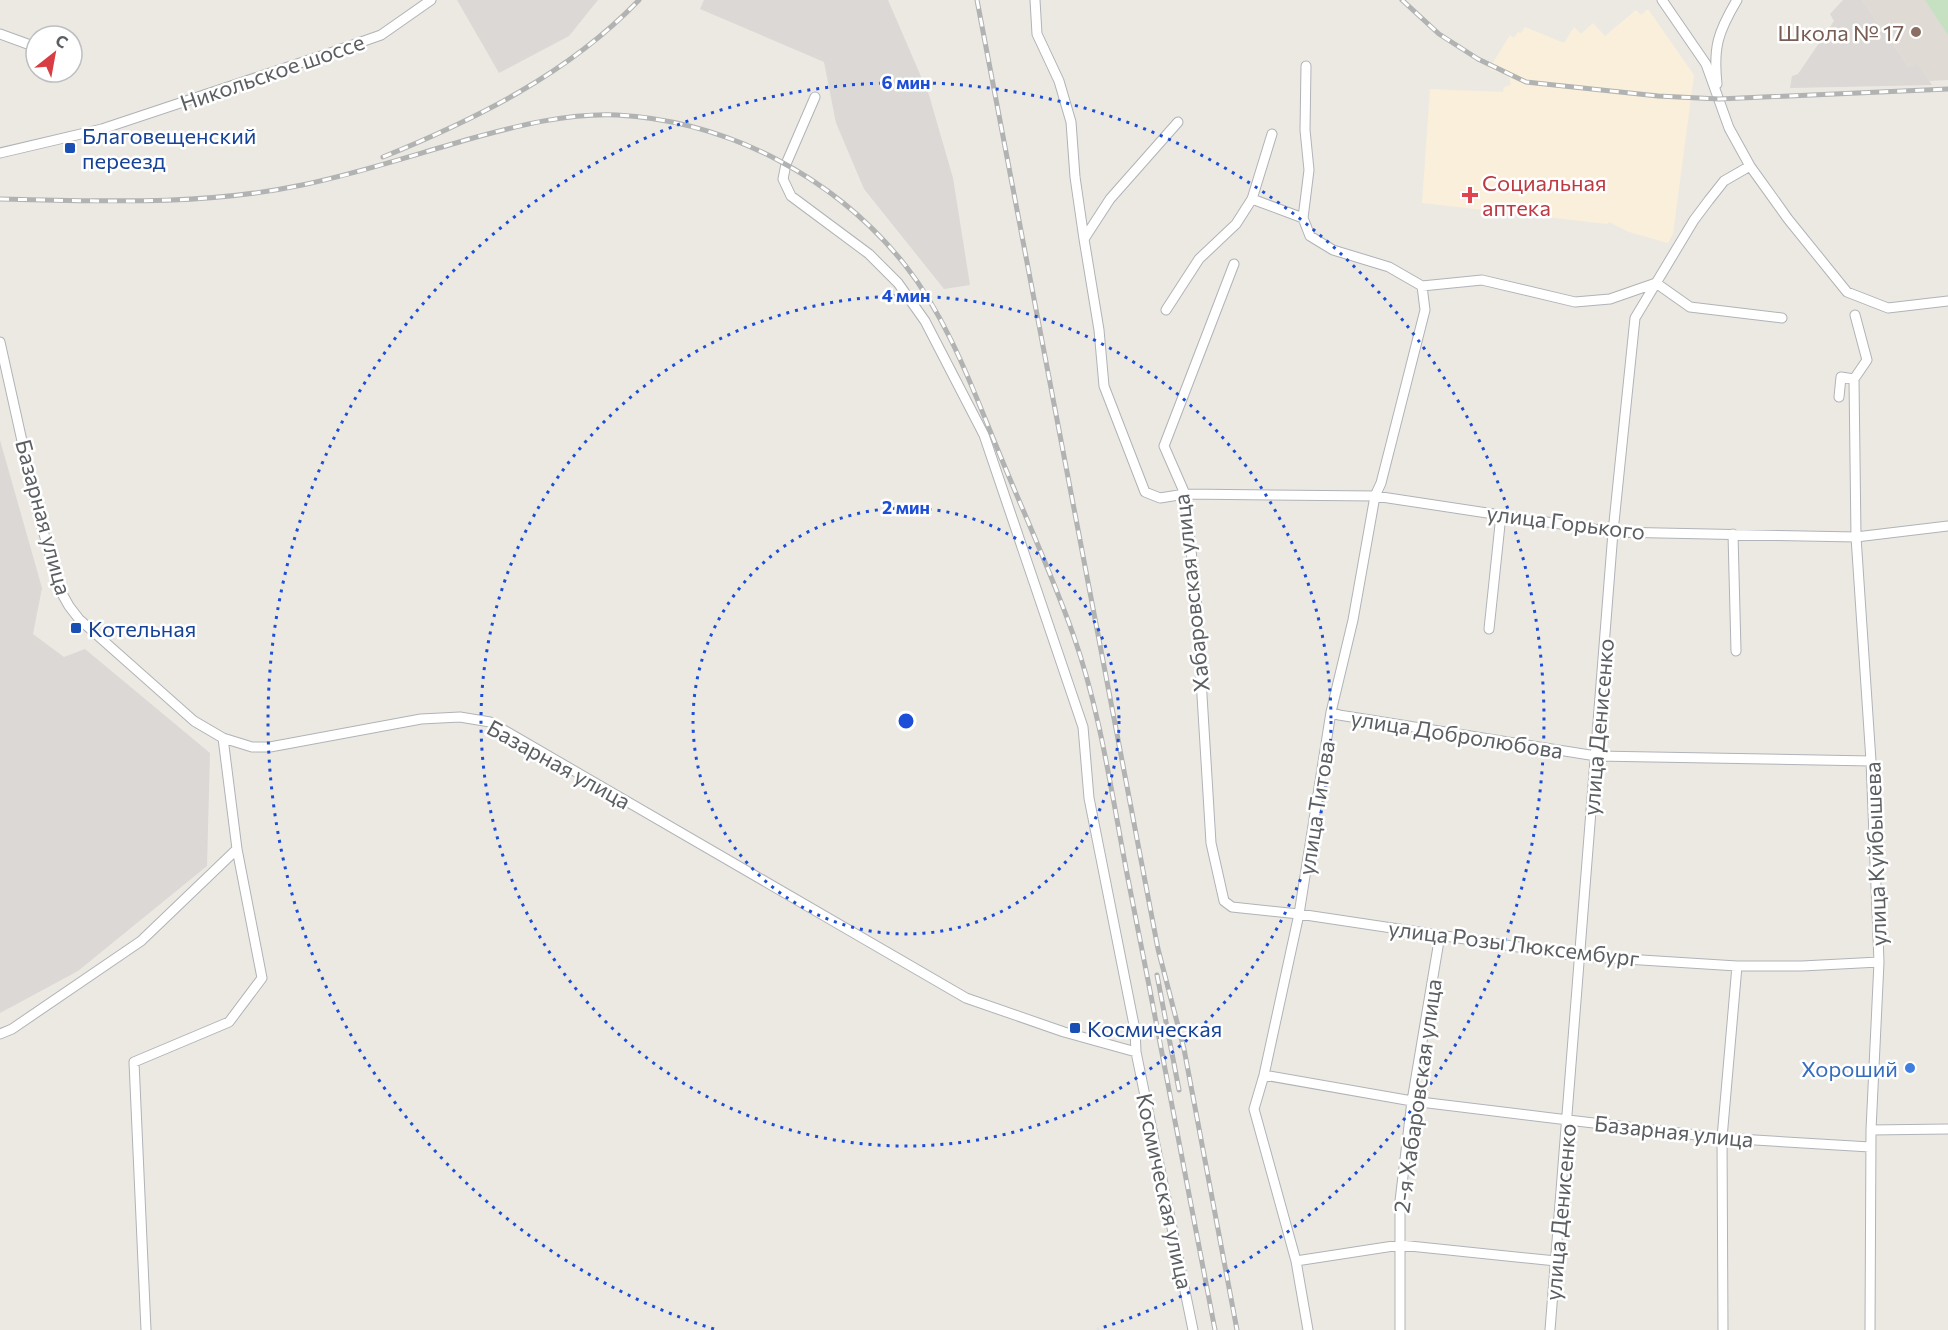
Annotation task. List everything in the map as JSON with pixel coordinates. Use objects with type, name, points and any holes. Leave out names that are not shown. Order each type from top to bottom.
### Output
[{"type":"street","name":"Никольское шоссе","points":[[0,153],[102,129],[381,35],[431,0]]},
{"type":"street","name":"улица Горького","points":[[1035,0],[1037,34],[1059,81],[1071,122],[1075,177],[1097,320],[1104,386],[1145,492],[1160,498],[1185,494],[1375,496],[1612,532],[1856,537],[1948,526]]},
{"type":"street","points":[[1662,0],[1706,64],[1729,128],[1750,166],[1788,219],[1847,292],[1888,308],[1948,301]]},
{"type":"street","points":[[1719,99],[1715,48],[1722,26],[1737,0]]},
{"type":"street","points":[[0,34],[24,43]]},
{"type":"street","points":[[1306,66],[1305,130],[1309,170],[1303,218],[1310,236],[1333,250],[1389,267],[1422,286],[1482,279],[1575,302],[1610,299],[1656,283],[1690,306],[1782,318]]},
{"type":"street","name":"Космическая улица","points":[[816,97],[786,164],[783,178],[791,196],[869,254],[898,283],[925,321],[984,435],[1083,727],[1089,798],[1135,1030],[1136,1052],[1193,1330]]},
{"type":"street","points":[[1084,239],[1110,199],[1155,151],[1178,122]]},
{"type":"street","points":[[1166,310],[1199,259],[1236,224],[1252,199],[1272,134]]},
{"type":"street","name":"улица Денисенко","points":[[1550,1330],[1612,532],[1635,318],[1694,220],[1709,200],[1724,182],[1750,166]]},
{"type":"street","points":[[1252,199],[1303,218]]},
{"type":"street","name":"Хабаровская улица","points":[[1224,901],[1211,843],[1196,597],[1185,494],[1164,446],[1234,264]]},
{"type":"street","name":"улица Титова","points":[[1308,1330],[1296,1261],[1254,1109],[1264,1075],[1299,914],[1331,712],[1353,620],[1375,496],[1381,483],[1425,309],[1422,286]]},
{"type":"street","name":"улица Куйбышева","points":[[1855,315],[1867,360],[1854,379],[1856,537],[1871,761],[1879,962],[1870,1130],[1870,1330]]},
{"type":"street","name":"Базарная улица","points":[[0,342],[38,513],[60,590],[79,619],[194,721],[223,738],[252,747],[270,747],[421,719],[460,717],[490,722],[966,998],[1064,1032],[1136,1052]]},
{"type":"street","name":"улица Куйбышева","points":[[1839,397],[1841,378],[1854,379]]},
{"type":"street","points":[[1489,629],[1501,515]]},
{"type":"street","points":[[1733,534],[1736,651]]},
{"type":"street","name":"улица Добролюбова","points":[[1331,712],[1596,756],[1871,761]]},
{"type":"street","points":[[146,1330],[134,1062],[230,1022],[262,978],[237,849],[223,738]]},
{"type":"street","points":[[0,1034],[12,1029],[141,941],[237,849]]},
{"type":"street","name":"улица Розы Люксембург","points":[[1224,901],[1232,907],[1299,914],[1578,956],[1737,966],[1802,966],[1879,962]]},
{"type":"street","name":"2-я Хабаровская улица","points":[[1400,1330],[1400,1201],[1412,1101],[1440,935]]},
{"type":"street","points":[[1724,1330],[1722,1138],[1737,966]]},
{"type":"street","name":"Базарная улица","points":[[1264,1075],[1412,1101],[1568,1120],[1722,1138],[1870,1147]]},
{"type":"street","points":[[1870,1130],[1948,1129]]},
{"type":"street","points":[[1296,1261],[1400,1245],[1556,1261]]},
{"type":"shaded area","points":[[457,0],[598,0],[569,36],[499,73]]},
{"type":"shaded area","points":[[704,0],[888,0],[929,95],[953,178],[970,285],[944,289],[864,189],[836,123],[824,62],[700,9]]},
{"type":"shaded area","points":[[1843,0],[1862,0],[1909,67],[1917,63],[1932,85],[1790,88],[1792,76],[1798,74],[1834,21],[1830,14]]},
{"type":"shaded area","name":"Школа № 17","points":[[1862,0],[1948,0],[1948,80],[1929,81],[1917,64],[1909,67]]},
{"type":"shaded area","points":[[1648,9],[1694,75],[1673,234],[1668,243],[1629,232],[1609,222],[1607,224],[1422,203],[1430,89],[1503,92],[1504,87],[1511,85],[1509,76],[1489,69],[1510,35],[1514,38],[1525,27],[1564,43],[1574,27],[1581,34],[1593,23],[1605,36],[1636,10],[1641,15]]},
{"type":"shaded area","points":[[0,440],[42,588],[33,634],[64,657],[85,649],[210,753],[207,866],[78,971],[0,1013]]},
{"type":"green space","points":[[1925,0],[1948,0],[1948,35]]},
{"type":"railway","points":[[383,157],[452,127],[519,92],[582,50],[639,0]]},
{"type":"railway","points":[[977,0],[1158,949],[1184,1049],[1237,1330]]},
{"type":"railway","points":[[1402,0],[1439,34],[1478,59],[1526,82],[1658,96],[1719,99],[1948,89]]},
{"type":"railway","points":[[0,199],[151,201],[264,192],[345,175],[526,124],[580,116],[617,115],[658,120],[699,129],[738,142],[776,159],[812,180],[846,205],[905,265],[921,287],[948,334],[1056,590],[1083,664],[1105,755],[1215,1330]]},
{"type":"railway","points":[[1157,975],[1179,1090]]},
{"type":"place","name":"Школа № 17","points":[[1916,32]]},
{"type":"place","name":"Благовещенский переезд","points":[[70,148]]},
{"type":"place","name":"Социальная аптека","points":[[1470,195]]},
{"type":"place","name":"Котельная","points":[[76,628]]},
{"type":"place","name":"Космическая","points":[[1075,1028]]},
{"type":"place","name":"Хороший","points":[[1910,1068]]}]
